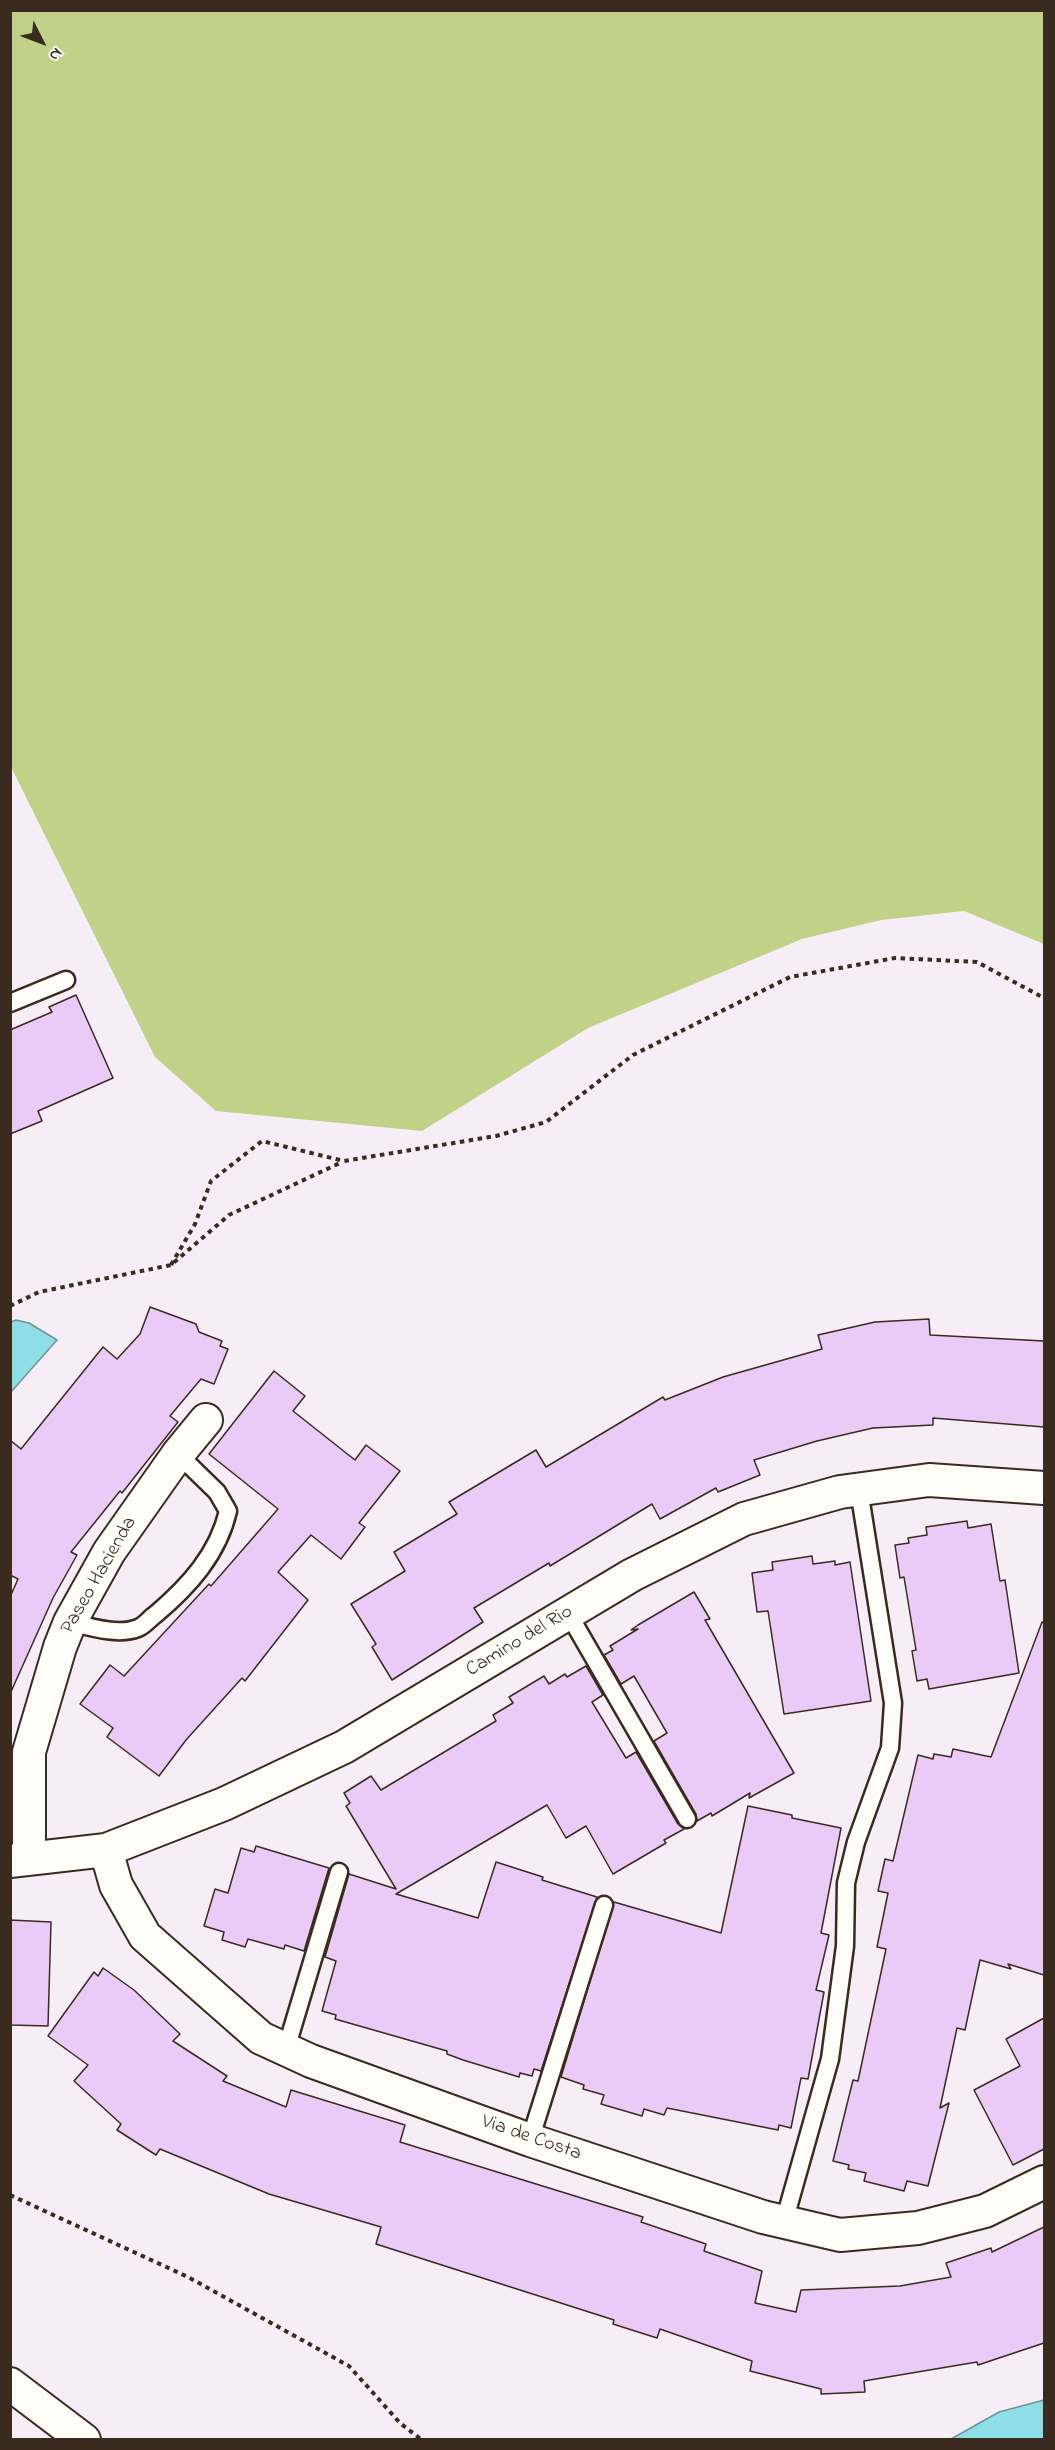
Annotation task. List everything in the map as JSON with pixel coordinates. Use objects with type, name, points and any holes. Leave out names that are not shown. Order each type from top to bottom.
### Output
[{"type":"street","name":"Paseo Hacienda","points":[[20,1860],[29,1752],[60,1647],[70,1622],[109,1552],[178,1454],[206,1420]]},
{"type":"street","name":"Camino del Rio","points":[[20,1860],[106,1850],[224,1804],[344,1747],[632,1575],[744,1519],[840,1492],[929,1480],[1044,1488]]},
{"type":"street","name":"Via de Costa","points":[[106,1850],[116,1885],[145,1935],[261,2038],[311,2061],[530,2140],[763,2217],[840,2235],[918,2228],[985,2211],[1044,2182]]},
{"type":"street","points":[[10,2384],[84,2439]]},
{"type":"lane","points":[[10,1003],[66,980]]},
{"type":"lane","points":[[70,1622],[110,1631],[138,1628],[174,1598],[208,1559],[223,1532],[228,1511],[217,1492],[178,1454]]},
{"type":"lane","points":[[784,2222],[830,2059],[845,1946],[846,1883],[856,1842],[890,1748],[893,1703],[859,1490]]},
{"type":"lane","points":[[568,1613],[687,1819]]},
{"type":"lane","points":[[286,2049],[339,1872]]},
{"type":"lane","points":[[530,2140],[604,1905]]},
{"type":"path","points":[[10,1306],[39,1292],[171,1266],[230,1215],[344,1161],[496,1136],[546,1122],[633,1055],[790,977],[895,957],[977,962],[1044,998]]},
{"type":"path","points":[[171,1266],[195,1224],[211,1181],[262,1141],[344,1161]]},
{"type":"path","points":[[10,2195],[188,2277],[348,2366],[400,2423],[422,2439]]},
{"type":"green space","points":[[11,10],[1044,11],[1044,944],[964,911],[881,920],[802,939],[588,1028],[422,1131],[216,1111],[155,1057],[11,767]]},
{"type":"water","points":[[16,1320],[29,1323],[57,1340],[11,1392],[11,1322]]},
{"type":"water","points":[[1044,2400],[1044,2439],[951,2439],[999,2412]]},
{"type":"building","points":[[76,995],[113,1078],[38,1111],[42,1121],[10,1134],[10,1030],[52,1012],[49,1007]]},
{"type":"building","points":[[150,1307],[196,1324],[199,1332],[222,1341],[220,1346],[228,1349],[214,1384],[201,1379],[170,1416],[178,1422],[122,1493],[120,1491],[71,1552],[77,1555],[53,1598],[10,1694],[10,1597],[18,1579],[10,1575],[10,1440],[21,1449],[103,1347],[117,1359],[140,1334]]},
{"type":"building","points":[[929,1319],[930,1335],[1044,1341],[1044,1427],[933,1418],[933,1425],[873,1428],[817,1441],[754,1460],[760,1475],[718,1492],[716,1488],[660,1519],[652,1504],[550,1566],[549,1563],[474,1608],[483,1622],[392,1680],[372,1647],[376,1644],[351,1604],[405,1571],[394,1552],[457,1514],[449,1502],[536,1450],[546,1467],[663,1397],[665,1400],[723,1377],[822,1349],[818,1335],[875,1322]]},
{"type":"building","points":[[274,1371],[305,1396],[293,1411],[355,1460],[366,1445],[400,1471],[359,1523],[365,1527],[341,1559],[311,1535],[278,1572],[308,1600],[245,1681],[242,1678],[186,1740],[159,1776],[107,1737],[113,1728],[80,1704],[110,1665],[124,1676],[209,1584],[211,1586],[278,1509],[209,1454]]},
{"type":"building","points":[[967,1521],[968,1528],[991,1524],[1000,1581],[1005,1580],[1019,1673],[929,1689],[927,1679],[917,1681],[912,1651],[916,1650],[904,1577],[900,1578],[895,1545],[909,1543],[908,1538],[927,1535],[926,1527]]},
{"type":"building","points":[[812,1556],[813,1564],[835,1561],[835,1565],[850,1562],[871,1701],[784,1714],[768,1611],[757,1612],[752,1573],[773,1570],[772,1562]]},
{"type":"building","points":[[694,1592],[710,1619],[705,1620],[794,1773],[749,1798],[750,1793],[712,1816],[711,1813],[697,1821],[696,1814],[654,1741],[667,1733],[634,1676],[621,1684],[604,1655],[613,1650],[610,1646],[638,1629],[631,1630],[638,1625]]},
{"type":"building","points":[[1042,1622],[1044,1623],[1044,1975],[1008,1964],[1011,1969],[980,1960],[965,2030],[957,2028],[940,2108],[949,2103],[928,2186],[907,2181],[904,2191],[864,2181],[866,2173],[848,2169],[849,2165],[833,2161],[853,2080],[858,2081],[886,1949],[877,1947],[888,1893],[878,1891],[885,1859],[893,1861],[918,1755],[933,1759],[934,1754],[951,1757],[953,1749],[991,1757]]},
{"type":"building","points":[[586,1666],[603,1695],[592,1702],[626,1758],[636,1752],[678,1824],[684,1829],[664,1840],[666,1843],[613,1874],[586,1826],[566,1838],[547,1805],[396,1894],[478,1918],[496,1862],[543,1877],[542,1880],[597,1897],[541,2071],[534,2069],[532,2076],[520,2073],[519,2077],[463,2060],[447,2054],[447,2051],[335,2019],[336,2015],[322,2011],[336,1961],[325,1957],[349,1874],[396,1889],[346,1806],[350,1803],[344,1793],[371,1776],[381,1790],[496,1721],[493,1715],[513,1703],[509,1697],[544,1676],[549,1684],[565,1674],[567,1677]]},
{"type":"building","points":[[748,1806],[841,1828],[821,1933],[829,1935],[816,1990],[824,1992],[808,2079],[801,2078],[791,2128],[779,2125],[778,2130],[667,2108],[664,2115],[644,2109],[642,2116],[601,2104],[604,2095],[583,2089],[584,2085],[561,2077],[614,1902],[721,1933]]},
{"type":"building","points":[[256,1846],[329,1868],[304,1951],[285,1945],[284,1949],[248,1939],[245,1947],[222,1940],[224,1932],[204,1926],[215,1889],[228,1893],[241,1848],[254,1852]]},
{"type":"building","points":[[10,1920],[51,1922],[48,2026],[10,2025]]},
{"type":"building","points":[[103,1968],[134,1990],[180,2034],[173,2041],[227,2076],[223,2081],[286,2107],[291,2090],[405,2125],[400,2142],[643,2217],[641,2222],[706,2244],[704,2251],[762,2271],[755,2303],[796,2312],[801,2290],[900,2286],[951,2277],[946,2263],[991,2248],[992,2252],[1044,2227],[1044,2343],[978,2365],[977,2362],[864,2381],[865,2392],[821,2394],[821,2389],[750,2371],[752,2361],[660,2329],[657,2338],[613,2324],[614,2320],[376,2244],[381,2227],[269,2194],[160,2149],[156,2155],[117,2130],[121,2124],[74,2081],[88,2065],[48,2036],[94,1972],[98,1976]]},
{"type":"building","points":[[1044,2018],[1044,2149],[1013,2165],[974,2090],[1020,2066],[1006,2039]]}]
